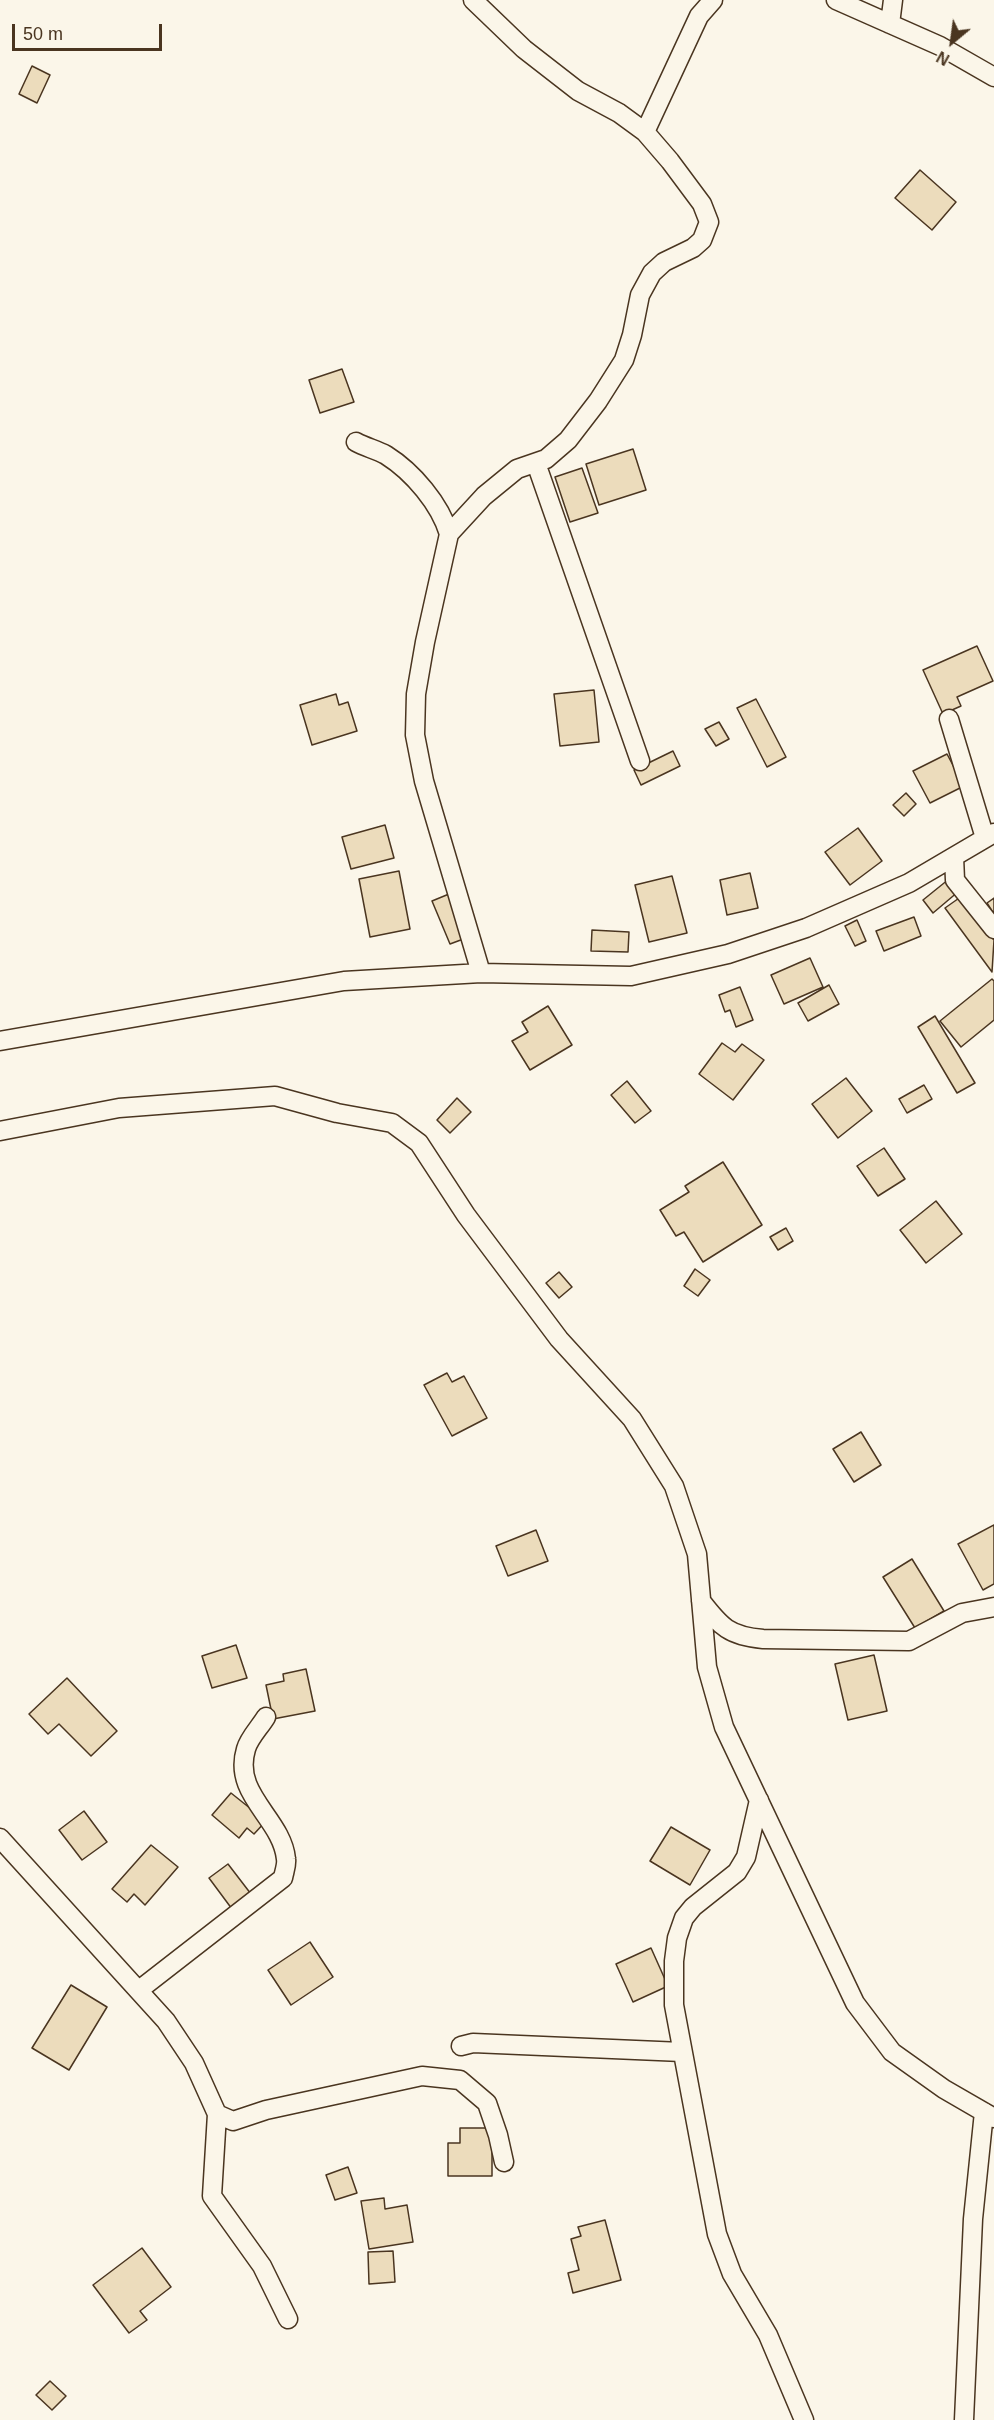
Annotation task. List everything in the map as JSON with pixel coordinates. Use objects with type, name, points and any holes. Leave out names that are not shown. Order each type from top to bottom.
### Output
[{"type":"street","points":[[449,534],[484,496],[517,469],[546,459],[568,440],[598,401],[624,360],[640,295],[652,273],[664,262],[698,244],[709,222],[702,204],[645,132],[619,113],[578,92],[524,49],[473,0]]},
{"type":"street","points":[[645,132],[699,16],[713,0]]},
{"type":"street","points":[[836,0],[940,46],[994,77]]},
{"type":"street","points":[[890,24],[893,0]]},
{"type":"street","points":[[356,442],[386,456],[417,481],[446,523],[449,534],[416,694],[415,735],[424,781],[481,973]]},
{"type":"street","points":[[536,463],[640,761]]},
{"type":"street","points":[[0,1041],[344,981],[481,973],[630,976],[728,954],[816,924],[909,884],[990,836],[949,719]]},
{"type":"street","points":[[954,857],[956,880],[994,929]]},
{"type":"street","points":[[0,1131],[119,1108],[275,1096],[337,1113],[392,1123],[419,1143],[466,1215],[559,1339],[632,1419],[674,1486],[697,1554],[707,1667],[721,1717],[855,2003],[892,2052],[944,2089],[989,2115],[973,2219],[964,2420]]},
{"type":"street","points":[[701,1601],[717,1623],[739,1637],[762,1640],[909,1641],[962,1614],[994,1607]]},
{"type":"street","points":[[139,1990],[283,1878],[286,1860],[280,1841],[246,1784],[243,1766],[247,1747],[266,1718]]},
{"type":"street","points":[[759,1800],[746,1857],[737,1872],[693,1907],[684,1918],[677,1938],[674,1960],[674,2005],[717,2234],[732,2274],[768,2335],[804,2420]]},
{"type":"street","points":[[0,1838],[166,2021],[194,2062],[217,2114],[212,2196],[262,2266],[288,2319]]},
{"type":"street","points":[[461,2046],[473,2043],[682,2052]]},
{"type":"street","points":[[217,2114],[232,2121],[266,2110],[422,2076],[460,2080],[487,2103],[498,2135],[504,2163]]},
{"type":"building","points":[[32,66],[50,75],[37,103],[19,94]]},
{"type":"building","points":[[920,170],[956,202],[932,230],[895,198]]},
{"type":"building","points":[[342,369],[354,402],[320,413],[309,380]]},
{"type":"building","points":[[633,449],[646,490],[599,505],[586,464]]},
{"type":"building","points":[[582,468],[598,513],[570,522],[555,477]]},
{"type":"building","points":[[977,646],[993,681],[957,697],[961,706],[943,714],[923,670]]},
{"type":"building","points":[[594,690],[599,742],[560,746],[554,694]]},
{"type":"building","points":[[336,694],[339,705],[348,702],[357,731],[312,745],[300,705]]},
{"type":"building","points":[[756,699],[786,757],[767,767],[737,708]]},
{"type":"building","points":[[719,722],[729,739],[716,746],[705,729]]},
{"type":"building","points":[[673,751],[680,766],[641,785],[634,770]]},
{"type":"building","points":[[947,754],[964,786],[930,803],[913,771]]},
{"type":"building","points":[[906,793],[916,804],[904,816],[893,805]]},
{"type":"building","points":[[385,825],[394,858],[351,869],[342,837]]},
{"type":"building","points":[[858,828],[882,861],[850,885],[825,852]]},
{"type":"building","points":[[399,871],[410,929],[370,937],[359,879]]},
{"type":"building","points":[[750,873],[758,908],[727,915],[720,880]]},
{"type":"building","points":[[672,876],[687,933],[649,942],[635,885]]},
{"type":"building","points":[[949,879],[959,891],[933,913],[923,900]]},
{"type":"building","points":[[449,894],[466,938],[450,944],[432,901]]},
{"type":"building","points":[[962,896],[994,940],[992,972],[945,908]]},
{"type":"building","points":[[994,898],[994,914],[987,903]]},
{"type":"building","points":[[914,917],[921,936],[884,951],[876,931]]},
{"type":"building","points":[[857,920],[866,941],[855,946],[845,926]]},
{"type":"building","points":[[592,930],[629,932],[628,952],[591,951]]},
{"type":"building","points":[[810,958],[823,987],[784,1004],[771,975]]},
{"type":"building","points":[[992,979],[994,981],[994,1020],[961,1047],[940,1021]]},
{"type":"building","points":[[829,985],[839,1004],[808,1021],[798,1003]]},
{"type":"building","points":[[740,987],[753,1020],[736,1027],[730,1010],[725,1012],[719,995]]},
{"type":"building","points":[[548,1006],[572,1045],[530,1070],[512,1041],[528,1032],[522,1022]]},
{"type":"building","points":[[935,1016],[975,1083],[957,1093],[918,1027]]},
{"type":"building","points":[[722,1043],[735,1052],[742,1044],[764,1060],[733,1100],[699,1074]]},
{"type":"building","points":[[846,1078],[872,1111],[838,1138],[812,1104]]},
{"type":"building","points":[[627,1081],[651,1111],[635,1123],[611,1095]]},
{"type":"building","points":[[924,1085],[932,1099],[907,1113],[899,1099]]},
{"type":"building","points":[[457,1098],[471,1112],[450,1133],[437,1120]]},
{"type":"building","points":[[884,1148],[905,1179],[878,1196],[857,1166]]},
{"type":"building","points":[[723,1162],[762,1225],[703,1262],[684,1232],[676,1236],[660,1210],[689,1192],[685,1186]]},
{"type":"building","points":[[936,1201],[962,1234],[926,1263],[900,1230]]},
{"type":"building","points":[[786,1228],[793,1241],[778,1250],[770,1237]]},
{"type":"building","points":[[695,1269],[710,1280],[698,1296],[684,1286]]},
{"type":"building","points":[[559,1272],[572,1287],[559,1298],[546,1283]]},
{"type":"building","points":[[447,1373],[452,1382],[464,1376],[487,1418],[452,1436],[424,1385]]},
{"type":"building","points":[[861,1432],[881,1465],[854,1482],[833,1449]]},
{"type":"building","points":[[994,1525],[994,1584],[983,1590],[958,1544]]},
{"type":"building","points":[[536,1530],[548,1561],[508,1576],[496,1546]]},
{"type":"building","points":[[912,1559],[944,1611],[915,1628],[883,1577]]},
{"type":"building","points":[[236,1645],[247,1678],[212,1688],[202,1656]]},
{"type":"building","points":[[874,1655],[887,1711],[848,1720],[835,1664]]},
{"type":"building","points":[[306,1669],[315,1711],[273,1719],[266,1685],[284,1681],[283,1674]]},
{"type":"building","points":[[67,1678],[117,1731],[91,1756],[59,1724],[48,1734],[29,1714]]},
{"type":"building","points":[[231,1793],[266,1821],[254,1834],[247,1828],[239,1838],[212,1815]]},
{"type":"building","points":[[84,1811],[107,1842],[82,1860],[59,1830]]},
{"type":"building","points":[[671,1827],[710,1850],[690,1885],[650,1861]]},
{"type":"building","points":[[151,1845],[178,1867],[145,1905],[134,1894],[127,1902],[112,1889]]},
{"type":"building","points":[[228,1864],[251,1894],[232,1909],[209,1878]]},
{"type":"building","points":[[310,1942],[333,1977],[291,2005],[268,1970]]},
{"type":"building","points":[[651,1948],[668,1986],[633,2002],[616,1964]]},
{"type":"building","points":[[71,1985],[107,2007],[69,2070],[32,2048]]},
{"type":"building","points":[[460,2128],[492,2128],[492,2176],[448,2176],[448,2143],[460,2143]]},
{"type":"building","points":[[348,2167],[357,2193],[335,2200],[326,2175]]},
{"type":"building","points":[[384,2198],[385,2209],[407,2205],[413,2242],[369,2249],[361,2201]]},
{"type":"building","points":[[605,2220],[621,2280],[573,2293],[568,2273],[579,2270],[571,2239],[581,2236],[578,2227]]},
{"type":"building","points":[[142,2248],[171,2287],[140,2311],[147,2320],[129,2333],[93,2285]]},
{"type":"building","points":[[393,2251],[395,2282],[369,2284],[368,2252]]},
{"type":"building","points":[[50,2381],[66,2396],[52,2410],[36,2395]]}]
